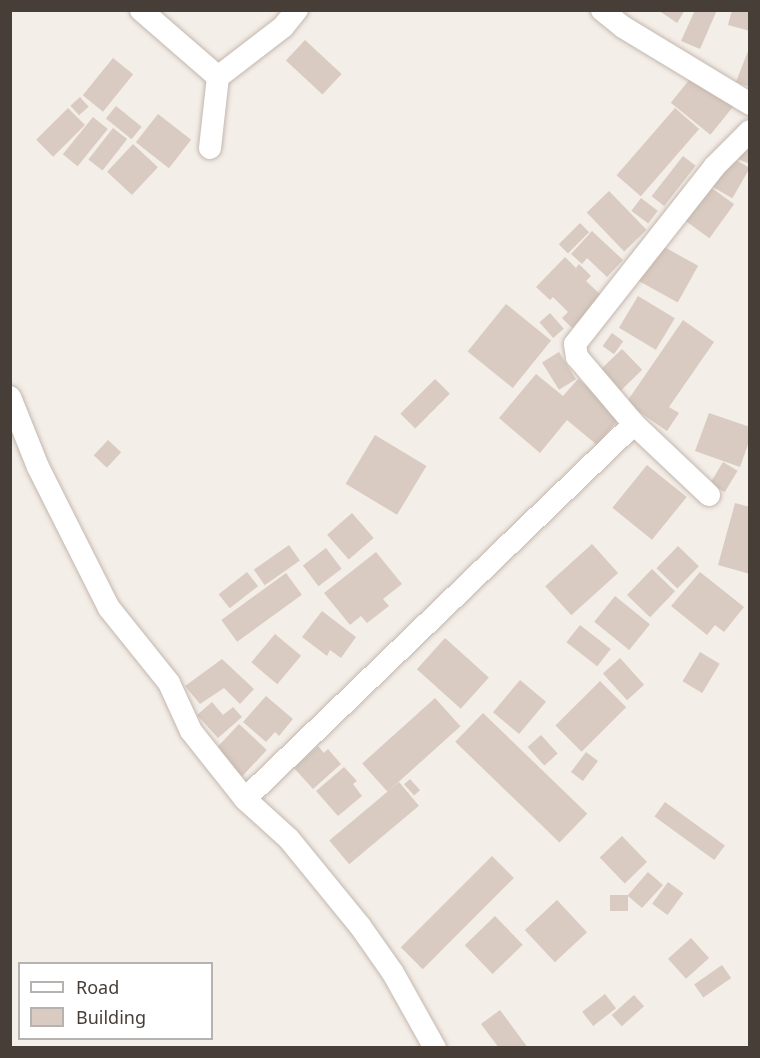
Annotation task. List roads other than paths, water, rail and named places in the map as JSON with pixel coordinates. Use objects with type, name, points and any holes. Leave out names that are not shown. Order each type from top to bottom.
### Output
[{"type":"street","points":[[141,10],[218,76]]},
{"type":"street","points":[[210,148],[218,76],[283,27],[297,10]]},
{"type":"street","points":[[602,10],[623,27],[750,104]]},
{"type":"street","points":[[709,495],[634,424],[577,357],[575,344],[715,166],[750,131]]},
{"type":"street","points":[[10,397],[38,467],[109,608],[169,683],[191,731],[245,800],[289,839],[360,927],[393,973],[435,1047]]},
{"type":"street","points":[[245,800],[634,424]]}]
